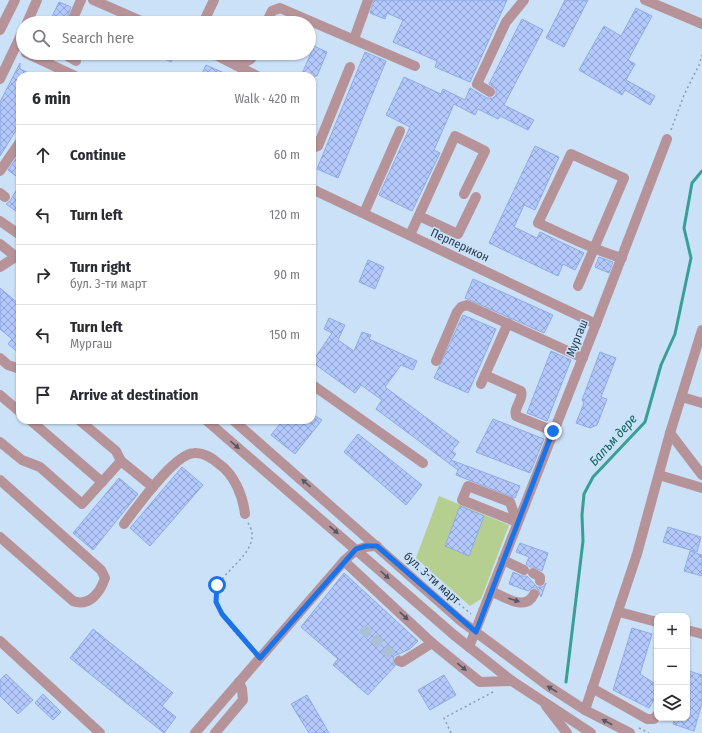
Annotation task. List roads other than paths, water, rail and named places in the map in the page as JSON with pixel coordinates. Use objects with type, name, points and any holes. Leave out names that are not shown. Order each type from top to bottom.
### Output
[{"type":"street","points":[[0,30],[15,0]]},
{"type":"street","points":[[30,16],[37,0]]},
{"type":"street","points":[[74,16],[82,0]]},
{"type":"street","points":[[93,0],[125,16]]},
{"type":"street","points":[[206,16],[214,0]]},
{"type":"street","points":[[354,39],[368,0]]},
{"type":"street","points":[[490,92],[477,84],[506,22],[524,0]]},
{"type":"street","points":[[645,0],[702,24]]},
{"type":"street","points":[[270,16],[272,11],[280,8],[299,16]]},
{"type":"street","points":[[316,23],[415,66]]},
{"type":"street","points":[[0,79],[16,55]]},
{"type":"street","points":[[38,60],[57,72]]},
{"type":"street","points":[[226,60],[249,72]]},
{"type":"street","points":[[231,60],[245,62],[248,60]]},
{"type":"street","points":[[316,147],[318,146],[350,67]]},
{"type":"street","points":[[364,213],[400,131]]},
{"type":"street","points":[[410,235],[455,136],[485,151],[464,194]]},
{"type":"street","name":"Мургаш","points":[[469,647],[622,258],[667,139]]},
{"type":"street","points":[[0,171],[16,148]]},
{"type":"street","points":[[578,286],[595,247],[624,178],[572,154],[538,223],[595,247],[622,258]]},
{"type":"street","name":"Перперикон","points":[[316,191],[596,324]]},
{"type":"street","points":[[419,216],[458,234],[476,196]]},
{"type":"street","points":[[0,221],[16,231]]},
{"type":"street","points":[[0,244],[16,255]]},
{"type":"street","points":[[0,267],[16,259]]},
{"type":"street","points":[[436,361],[461,307],[470,306],[583,358]]},
{"type":"street","points":[[508,323],[483,379],[521,391],[522,395],[515,413],[516,416],[553,431]]},
{"type":"street","points":[[585,710],[619,612],[670,433],[702,330]]},
{"type":"street","points":[[0,358],[8,365],[16,368]]},
{"type":"street","points":[[316,387],[423,463]]},
{"type":"street","points":[[0,395],[16,409]]},
{"type":"street","points":[[682,397],[702,403]]},
{"type":"street","points":[[35,424],[102,482]]},
{"type":"street","points":[[85,424],[116,451],[121,461],[153,487]]},
{"type":"street","points":[[211,424],[469,647],[512,681],[591,733]]},
{"type":"street","name":"бул. 3-ти март","points":[[238,424],[476,632],[524,669],[585,710],[633,730]]},
{"type":"street","points":[[670,433],[702,475]]},
{"type":"street","points":[[0,442],[22,460],[40,467],[82,504],[121,461]]},
{"type":"street","points":[[124,524],[153,487],[178,460],[187,454],[195,453],[209,456],[225,468],[235,483],[244,504],[246,514]]},
{"type":"street","points":[[659,475],[702,488]]},
{"type":"street","points":[[0,480],[101,570],[105,578],[102,586],[90,601],[84,604],[73,602],[0,537]]},
{"type":"street","points":[[468,486],[510,502],[517,522],[462,500],[468,486]]},
{"type":"street","points":[[195,733],[344,561],[356,549],[366,546],[377,546]]},
{"type":"street","points":[[503,560],[540,576],[540,581]]},
{"type":"street","points":[[344,561],[432,643],[480,682],[512,681]]},
{"type":"street","points":[[491,591],[517,602],[525,603],[532,599],[534,594]]},
{"type":"street","points":[[619,612],[654,621]]},
{"type":"street","points":[[690,631],[702,634]]},
{"type":"street","points":[[0,642],[100,733]]},
{"type":"street","points":[[399,661],[402,662],[432,643]]},
{"type":"street","points":[[215,733],[243,700],[242,689],[239,682]]},
{"type":"street","points":[[592,688],[647,720],[654,718]]},
{"type":"street","points":[[541,700],[567,733]]},
{"type":"waterway","name":"Балъм дере","points":[[566,682],[583,541],[582,515],[584,494],[593,477],[645,422],[661,365],[675,334],[691,258],[684,228],[692,183],[702,171]]},
{"type":"tunnel","points":[[362,628],[399,661]]}]
